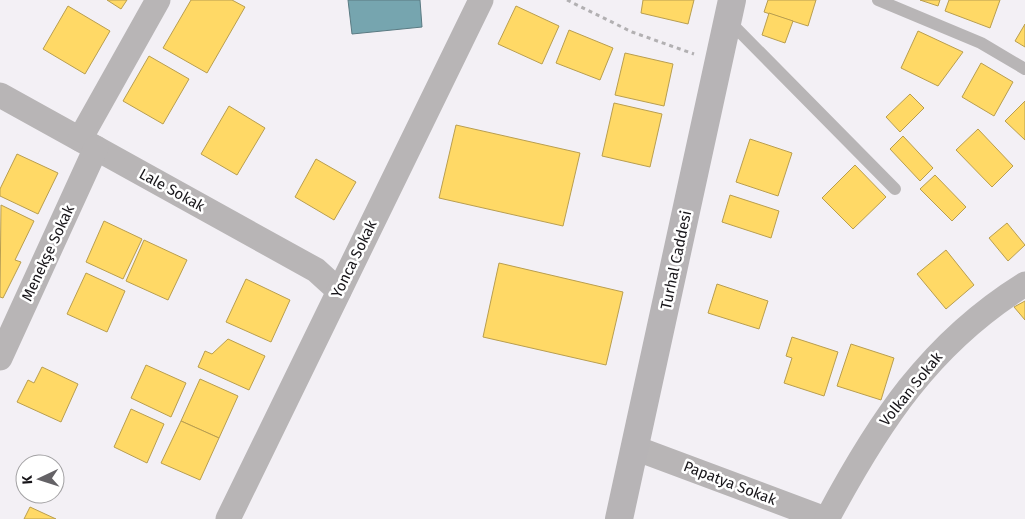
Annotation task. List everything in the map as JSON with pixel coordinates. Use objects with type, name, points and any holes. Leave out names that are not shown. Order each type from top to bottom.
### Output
[{"type":"street","name":"Menekşe Sokak","points":[[0,358],[88,144],[158,0]]},
{"type":"street","name":"Yonca Sokak","points":[[228,519],[481,0]]},
{"type":"street","name":"Turhal Caddesi","points":[[619,519],[730,10]]},
{"type":"street","name":"Lale Sokak","points":[[0,96],[316,270],[338,290]]},
{"type":"street","name":"Volkan Sokak","points":[[826,519],[862,454],[895,405],[932,360],[1005,296],[1025,284]]},
{"type":"street","name":"Papatya Sokak","points":[[635,448],[826,519]]},
{"type":"lane","points":[[878,0],[981,43],[1025,69]]},
{"type":"lane","points":[[730,10],[895,189]]},
{"type":"path","points":[[567,0],[632,32],[718,62]]},
{"type":"building: Konut","points":[[107,0],[127,0],[121,9]]},
{"type":"building: Konut","points":[[191,0],[232,0],[245,7],[207,73],[163,48]]},
{"type":"building: Konut","points":[[643,0],[694,0],[688,24],[641,13]]},
{"type":"building: Konut","points":[[768,0],[816,0],[808,26],[764,12]]},
{"type":"building: Konut","points":[[920,0],[940,0],[938,6]]},
{"type":"building: Konut","points":[[949,0],[1000,0],[990,28],[945,11]]},
{"type":"building: Konut","points":[[68,6],[110,31],[85,74],[43,49]]},
{"type":"building: Konut","points":[[516,6],[559,26],[542,64],[498,44]]},
{"type":"building: Konut","points":[[769,13],[793,21],[785,43],[762,35]]},
{"type":"building: Konut","points":[[1025,24],[1025,47],[1015,41]]},
{"type":"building: Konut","points":[[569,30],[613,48],[600,80],[556,63]]},
{"type":"building: Konut","points":[[918,31],[963,52],[938,86],[901,68]]},
{"type":"building: Konut","points":[[625,53],[673,64],[664,106],[615,95]]},
{"type":"building: Konut","points":[[149,56],[189,79],[163,124],[123,101]]},
{"type":"building: Konut","points":[[981,63],[1013,82],[994,116],[962,97]]},
{"type":"building: Konut","points":[[910,94],[924,108],[900,132],[886,117]]},
{"type":"building: Konut","points":[[1025,101],[1025,140],[1005,121]]},
{"type":"building: Konut","points":[[614,103],[662,114],[650,167],[602,156]]},
{"type":"building: Konut","points":[[229,106],[265,128],[237,175],[201,154]]},
{"type":"building: Konut","points":[[456,125],[580,153],[563,226],[439,198]]},
{"type":"building: Konut","points":[[978,129],[1013,166],[992,187],[956,150]]},
{"type":"building: Konut","points":[[903,136],[933,168],[920,181],[890,149]]},
{"type":"building: Konut","points":[[750,139],[792,153],[778,196],[736,182]]},
{"type":"building: Konut","points":[[17,154],[58,173],[38,214],[0,196],[0,189]]},
{"type":"building: Konut","points":[[316,159],[356,182],[334,220],[295,197]]},
{"type":"building: Konut","points":[[855,165],[886,197],[853,229],[822,198]]},
{"type":"building: Konut","points":[[935,175],[966,207],[952,221],[920,189]]},
{"type":"building: Konut","points":[[730,195],[779,211],[771,238],[722,222]]},
{"type":"building: Konut","points":[[1,205],[34,221],[15,260],[21,262],[3,298],[0,297]]},
{"type":"building: Konut","points":[[104,221],[142,239],[123,279],[86,262]]},
{"type":"building: Konut","points":[[1007,223],[1025,245],[1008,261],[989,238]]},
{"type":"building: Konut","points":[[144,240],[187,260],[168,300],[126,281]]},
{"type":"building: Konut","points":[[946,250],[974,285],[946,309],[917,274]]},
{"type":"building: Konut","points":[[499,263],[623,292],[606,365],[483,337]]},
{"type":"building: Konut","points":[[86,273],[125,291],[107,332],[67,314]]},
{"type":"building: Konut","points":[[246,279],[290,300],[271,342],[226,322]]},
{"type":"building: Konut","points":[[717,284],[768,301],[759,329],[708,313]]},
{"type":"building: Konut","points":[[1025,301],[1025,320],[1014,307]]},
{"type":"building: Konut","points":[[792,337],[838,352],[824,396],[784,383],[792,358],[786,356]]},
{"type":"building: Konut","points":[[228,339],[265,356],[249,390],[198,367],[205,351],[212,354]]},
{"type":"building: Konut","points":[[851,344],[894,358],[881,400],[837,386]]},
{"type":"building: Konut","points":[[146,365],[186,383],[171,417],[131,398]]},
{"type":"building: Konut","points":[[42,367],[78,384],[61,422],[17,402],[28,380],[34,383]]},
{"type":"building: Konut","points":[[200,379],[238,396],[219,438],[181,421]]},
{"type":"building: Konut","points":[[131,409],[164,424],[147,463],[114,447]]},
{"type":"building: Konut","points":[[181,421],[219,438],[200,480],[161,463]]},
{"type":"building: Konut","points":[[30,507],[56,519],[24,519]]},
{"type":"building: Kamu","points":[[348,0],[420,0],[422,27],[352,34]]}]
